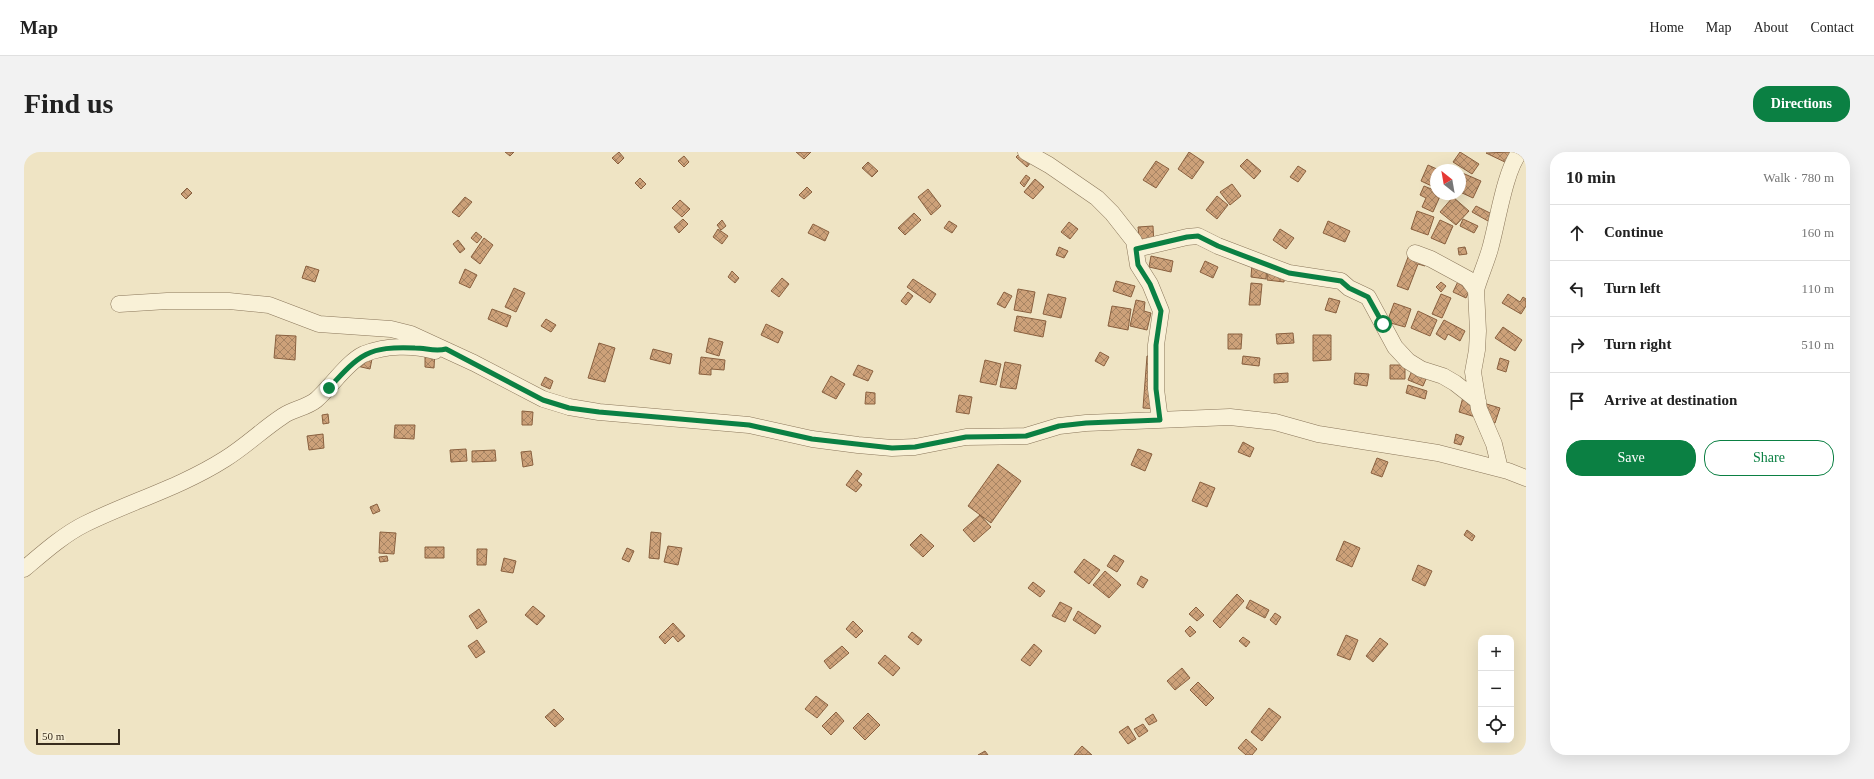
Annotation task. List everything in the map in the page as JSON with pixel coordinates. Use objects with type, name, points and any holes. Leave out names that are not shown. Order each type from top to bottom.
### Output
[{"type":"street","points":[[1026,152],[1049,165],[1097,198],[1112,213],[1134,241],[1138,265],[1150,284],[1161,311],[1156,345],[1156,389],[1160,420]]},
{"type":"street","points":[[1500,469],[1494,444],[1478,401],[1473,372],[1477,350],[1478,331],[1476,290],[1489,250],[1509,173],[1515,158],[1520,152]]},
{"type":"street","points":[[1136,249],[1187,237],[1198,236],[1218,246],[1289,273],[1341,281],[1349,288],[1368,297],[1395,347],[1408,361],[1421,369],[1443,376],[1455,383],[1478,401]]},
{"type":"street","points":[[1415,253],[1431,259],[1468,279],[1476,290]]},
{"type":"street","points":[[119,304],[167,301],[228,301],[258,303],[285,310],[319,324],[391,329],[411,334],[446,349],[543,400],[569,408],[749,425],[812,439],[892,448],[915,447],[966,437],[1026,436],[1059,426],[1230,417],[1255,418],[1346,440],[1438,453],[1500,469],[1526,478]]},
{"type":"street","points":[[24,568],[85,524],[177,485],[224,460],[247,445],[285,414],[314,401],[362,355],[381,349],[410,348],[437,351],[446,349]]},
{"type":"building","points":[[505,152],[514,152],[510,156]]},
{"type":"building","points":[[619,152],[624,158],[618,164],[612,158]]},
{"type":"building","points":[[796,152],[811,152],[804,159]]},
{"type":"building","points":[[1021,152],[1036,156],[1027,167],[1016,157]]},
{"type":"building","points":[[1189,152],[1204,162],[1192,179],[1178,169]]},
{"type":"building","points":[[1460,152],[1479,164],[1472,174],[1466,170],[1466,164],[1456,164],[1453,162]]},
{"type":"building","points":[[1510,152],[1514,154],[1509,164],[1486,153]]},
{"type":"building","points":[[684,156],[689,162],[684,167],[678,161]]},
{"type":"building","points":[[1247,159],[1261,171],[1254,179],[1240,166]]},
{"type":"building","points":[[1156,161],[1169,169],[1156,188],[1143,180]]},
{"type":"building","points":[[868,162],[878,171],[872,177],[862,168]]},
{"type":"building","points":[[1428,165],[1430,166],[1430,185],[1421,181]]},
{"type":"building","points":[[1298,166],[1306,171],[1298,182],[1290,177]]},
{"type":"building","points":[[1026,175],[1030,178],[1024,187],[1020,183]]},
{"type":"building","points":[[1466,175],[1481,181],[1473,198],[1466,195]]},
{"type":"building","points":[[640,178],[646,184],[641,189],[635,183]]},
{"type":"building","points":[[1035,179],[1044,187],[1033,199],[1024,192]]},
{"type":"building","points":[[1232,184],[1241,196],[1230,205],[1220,192]]},
{"type":"building","points":[[1424,186],[1430,188],[1430,200],[1438,200],[1433,212],[1422,207],[1426,198],[1420,195]]},
{"type":"building","points":[[807,187],[812,192],[804,199],[799,195]]},
{"type":"building","points":[[187,188],[192,193],[186,199],[181,194]]},
{"type":"building","points":[[928,189],[941,206],[931,215],[918,197]]},
{"type":"building","points":[[1217,196],[1228,205],[1217,219],[1206,210]]},
{"type":"building","points":[[465,197],[472,202],[459,217],[452,212]]},
{"type":"building","points":[[680,200],[690,209],[682,217],[672,208]]},
{"type":"building","points":[[1450,200],[1456,200],[1469,211],[1456,225],[1440,212]]},
{"type":"building","points":[[1476,206],[1492,214],[1488,221],[1472,212]]},
{"type":"building","points":[[1417,211],[1434,217],[1428,235],[1411,229]]},
{"type":"building","points":[[914,213],[921,220],[905,235],[898,228]]},
{"type":"building","points":[[683,219],[688,224],[679,233],[674,227]]},
{"type":"building","points":[[1463,219],[1478,226],[1474,233],[1460,226]]},
{"type":"building","points":[[722,220],[726,226],[721,230],[717,225]]},
{"type":"building","points":[[1440,220],[1453,226],[1445,244],[1431,238]]},
{"type":"building","points":[[949,221],[957,226],[952,233],[944,228]]},
{"type":"building","points":[[1328,221],[1350,231],[1345,242],[1323,233]]},
{"type":"building","points":[[1069,222],[1078,229],[1070,239],[1061,232]]},
{"type":"building","points":[[813,224],[829,232],[825,241],[808,233]]},
{"type":"building","points":[[1153,226],[1154,245],[1140,246],[1138,227]]},
{"type":"building","points":[[718,229],[728,236],[722,244],[713,237]]},
{"type":"building","points":[[1280,229],[1294,238],[1286,249],[1273,240]]},
{"type":"building","points":[[476,232],[482,237],[477,243],[471,238]]},
{"type":"building","points":[[484,238],[493,245],[480,264],[471,257]]},
{"type":"building","points":[[458,240],[465,249],[460,253],[453,244]]},
{"type":"building","points":[[1059,247],[1068,251],[1064,258],[1056,255]]},
{"type":"building","points":[[1465,247],[1467,254],[1459,255],[1458,248]]},
{"type":"building","points":[[1410,252],[1428,259],[1425,266],[1418,264],[1408,290],[1397,286]]},
{"type":"building","points":[[1151,256],[1173,261],[1171,272],[1149,267]]},
{"type":"building","points":[[1205,261],[1218,267],[1213,278],[1200,272]]},
{"type":"building","points":[[1268,263],[1285,264],[1284,282],[1267,280]]},
{"type":"building","points":[[1252,264],[1267,266],[1266,279],[1251,277]]},
{"type":"building","points":[[306,266],[319,270],[315,282],[302,278]]},
{"type":"building","points":[[465,269],[477,275],[470,288],[459,283]]},
{"type":"building","points":[[732,271],[739,278],[735,283],[728,277]]},
{"type":"building","points":[[1461,275],[1474,281],[1466,298],[1453,292]]},
{"type":"building","points":[[782,278],[789,284],[779,297],[771,291]]},
{"type":"building","points":[[913,279],[936,294],[930,303],[907,287]]},
{"type":"building","points":[[1116,281],[1135,286],[1131,297],[1113,291]]},
{"type":"building","points":[[1441,282],[1446,286],[1441,292],[1436,287]]},
{"type":"building","points":[[1251,283],[1262,284],[1260,305],[1249,305]]},
{"type":"building","points":[[514,288],[525,293],[516,312],[505,307]]},
{"type":"building","points":[[1018,289],[1035,292],[1031,313],[1014,310]]},
{"type":"building","points":[[908,292],[913,296],[906,305],[901,301]]},
{"type":"building","points":[[1004,292],[1012,296],[1005,308],[997,304]]},
{"type":"building","points":[[1048,294],[1066,298],[1061,318],[1043,314]]},
{"type":"building","points":[[1441,294],[1451,298],[1442,318],[1432,314]]},
{"type":"building","points":[[1508,294],[1520,302],[1523,297],[1526,299],[1526,306],[1521,314],[1502,303]]},
{"type":"building","points":[[1329,298],[1340,301],[1336,313],[1325,310]]},
{"type":"building","points":[[1136,300],[1145,302],[1144,311],[1151,313],[1147,330],[1130,326]]},
{"type":"building","points":[[1394,303],[1411,309],[1405,327],[1387,322]]},
{"type":"building","points":[[1112,306],[1131,309],[1128,330],[1108,326]]},
{"type":"building","points":[[492,309],[511,316],[507,327],[488,319]]},
{"type":"building","points":[[1418,311],[1437,320],[1430,336],[1411,328]]},
{"type":"building","points":[[1017,316],[1046,321],[1043,337],[1014,331]]},
{"type":"building","points":[[546,319],[556,325],[551,332],[541,326]]},
{"type":"building","points":[[1444,320],[1465,331],[1460,341],[1448,334],[1445,340],[1436,334]]},
{"type":"building","points":[[766,324],[783,332],[778,343],[761,335]]},
{"type":"building","points":[[1503,327],[1522,340],[1515,351],[1495,338]]},
{"type":"building","points":[[1293,333],[1294,343],[1277,344],[1276,334]]},
{"type":"building","points":[[1228,334],[1242,334],[1241,349],[1228,349]]},
{"type":"building","points":[[276,335],[296,336],[295,360],[274,358]]},
{"type":"building","points":[[1313,335],[1331,335],[1331,360],[1313,361]]},
{"type":"building","points":[[709,338],[723,342],[719,356],[706,352]]},
{"type":"building","points":[[599,343],[615,348],[605,382],[588,378]]},
{"type":"building","points":[[425,349],[435,350],[434,368],[425,367]]},
{"type":"building","points":[[653,349],[672,354],[670,364],[650,359]]},
{"type":"building","points":[[1100,352],[1109,357],[1104,366],[1095,361]]},
{"type":"building","points":[[1147,356],[1163,357],[1159,409],[1143,408]]},
{"type":"building","points":[[1243,356],[1260,358],[1259,366],[1242,364]]},
{"type":"building","points":[[701,357],[725,360],[724,370],[711,369],[711,375],[699,374]]},
{"type":"building","points":[[1500,358],[1509,361],[1506,372],[1497,369]]},
{"type":"building","points":[[372,359],[370,369],[348,364]]},
{"type":"building","points":[[985,360],[1001,364],[996,385],[980,382]]},
{"type":"building","points":[[1005,362],[1021,365],[1016,389],[1000,387]]},
{"type":"building","points":[[858,365],[873,371],[868,381],[853,375]]},
{"type":"building","points":[[1390,365],[1405,365],[1405,379],[1390,379]]},
{"type":"building","points":[[1414,366],[1429,372],[1423,386],[1408,380]]},
{"type":"building","points":[[1288,373],[1288,382],[1274,383],[1274,374]]},
{"type":"building","points":[[1355,373],[1369,374],[1367,386],[1354,384]]},
{"type":"building","points":[[831,376],[845,384],[836,399],[822,392]]},
{"type":"building","points":[[545,377],[553,381],[550,389],[541,385]]},
{"type":"building","points":[[1408,385],[1427,391],[1425,399],[1406,393]]},
{"type":"building","points":[[866,392],[875,393],[875,404],[865,404]]},
{"type":"building","points":[[959,395],[972,397],[969,414],[956,412]]},
{"type":"building","points":[[1463,397],[1500,408],[1495,423],[1459,412]]},
{"type":"building","points":[[522,411],[533,412],[532,425],[522,425]]},
{"type":"building","points":[[328,414],[329,423],[323,424],[322,415]]},
{"type":"building","points":[[395,425],[415,425],[414,439],[394,438]]},
{"type":"building","points":[[323,434],[324,448],[309,450],[307,436]]},
{"type":"building","points":[[1456,434],[1464,437],[1461,445],[1454,443]]},
{"type":"building","points":[[1243,442],[1254,448],[1250,457],[1238,452]]},
{"type":"building","points":[[466,449],[467,461],[451,462],[450,450]]},
{"type":"building","points":[[1138,449],[1152,454],[1145,471],[1131,465]]},
{"type":"building","points":[[495,450],[496,461],[472,462],[472,451]]},
{"type":"building","points":[[531,451],[533,465],[523,467],[521,452]]},
{"type":"building","points":[[1377,458],[1388,462],[1382,477],[1371,473]]},
{"type":"building","points":[[998,464],[1021,481],[991,523],[968,506]]},
{"type":"building","points":[[857,470],[862,474],[857,481],[862,485],[856,492],[846,485]]},
{"type":"building","points":[[1200,482],[1215,488],[1207,507],[1192,501]]},
{"type":"building","points":[[377,504],[380,511],[373,514],[370,507]]},
{"type":"building","points":[[980,515],[991,527],[974,542],[963,530]]},
{"type":"building","points":[[1467,530],[1475,536],[1472,541],[1464,535]]},
{"type":"building","points":[[380,532],[396,533],[394,554],[379,553]]},
{"type":"building","points":[[651,532],[661,533],[659,559],[649,558]]},
{"type":"building","points":[[921,534],[934,546],[923,557],[910,545]]},
{"type":"building","points":[[1344,541],[1360,548],[1352,567],[1336,560]]},
{"type":"building","points":[[668,546],[682,548],[678,565],[664,562]]},
{"type":"building","points":[[425,547],[444,547],[444,558],[425,558]]},
{"type":"building","points":[[627,548],[634,551],[629,562],[622,559]]},
{"type":"building","points":[[477,549],[487,549],[486,565],[477,565]]},
{"type":"building","points":[[1114,555],[1124,561],[1117,572],[1107,566]]},
{"type":"building","points":[[387,556],[388,561],[380,562],[379,557]]},
{"type":"building","points":[[504,558],[516,561],[513,573],[501,571]]},
{"type":"building","points":[[1084,559],[1100,570],[1089,584],[1074,572]]},
{"type":"building","points":[[1418,565],[1432,571],[1425,586],[1412,580]]},
{"type":"building","points":[[1105,571],[1121,585],[1109,598],[1093,585]]},
{"type":"building","points":[[1141,576],[1148,580],[1143,588],[1137,584]]},
{"type":"building","points":[[1033,582],[1045,591],[1040,597],[1028,588]]},
{"type":"building","points":[[1237,594],[1244,601],[1220,628],[1213,621]]},
{"type":"building","points":[[1250,600],[1269,610],[1265,618],[1246,608]]},
{"type":"building","points":[[1060,602],[1072,608],[1065,622],[1052,616]]},
{"type":"building","points":[[533,606],[545,616],[537,625],[525,615]]},
{"type":"building","points":[[1196,607],[1204,615],[1197,621],[1189,614]]},
{"type":"building","points":[[479,609],[487,622],[477,629],[469,616]]},
{"type":"building","points":[[1078,611],[1101,626],[1095,634],[1073,620]]},
{"type":"building","points":[[1275,613],[1281,617],[1276,625],[1270,620]]},
{"type":"building","points":[[853,621],[863,631],[856,638],[846,629]]},
{"type":"building","points":[[673,623],[685,636],[678,642],[673,636],[665,644],[659,637]]},
{"type":"building","points":[[1190,626],[1196,632],[1190,637],[1185,631]]},
{"type":"building","points":[[912,632],[922,640],[918,645],[908,637]]},
{"type":"building","points":[[1346,635],[1358,640],[1350,660],[1337,655]]},
{"type":"building","points":[[1243,637],[1250,642],[1246,647],[1239,641]]},
{"type":"building","points":[[1380,638],[1388,644],[1373,662],[1366,656]]},
{"type":"building","points":[[477,640],[485,652],[476,658],[468,646]]},
{"type":"building","points":[[1034,644],[1042,651],[1030,666],[1021,660]]},
{"type":"building","points":[[842,646],[849,653],[830,669],[824,661]]},
{"type":"building","points":[[885,655],[900,668],[893,676],[878,663]]},
{"type":"building","points":[[1182,668],[1190,678],[1175,690],[1167,681]]},
{"type":"building","points":[[1198,682],[1214,698],[1206,706],[1190,690]]},
{"type":"building","points":[[816,696],[828,705],[817,718],[805,709]]},
{"type":"building","points":[[1269,708],[1281,717],[1262,741],[1251,732]]},
{"type":"building","points":[[554,709],[564,719],[555,727],[545,717]]},
{"type":"building","points":[[836,712],[844,721],[831,735],[822,726]]},
{"type":"building","points":[[868,713],[880,725],[865,740],[853,728]]},
{"type":"building","points":[[1153,714],[1157,721],[1149,725],[1145,719]]},
{"type":"building","points":[[1143,724],[1148,731],[1139,737],[1134,729]]},
{"type":"building","points":[[1128,726],[1136,739],[1128,744],[1119,732]]},
{"type":"building","points":[[1246,739],[1257,749],[1252,755],[1246,755],[1238,748]]},
{"type":"building","points":[[1082,746],[1092,755],[1074,755]]},
{"type":"building","points":[[985,751],[988,755],[978,755]]},
{"type":"route","points":[[329,388],[350,365],[362,355],[381,349],[402,347],[425,348],[437,351],[446,349],[543,400],[569,408],[749,425],[812,439],[892,448],[915,447],[966,437],[986,436],[1006,438],[1026,436],[1059,426],[1086,423],[1160,420],[1156,389],[1156,345],[1161,311],[1150,284],[1138,265],[1136,249],[1187,237],[1198,236],[1218,246],[1289,273],[1341,281],[1349,288],[1368,297],[1383,324]]}]
